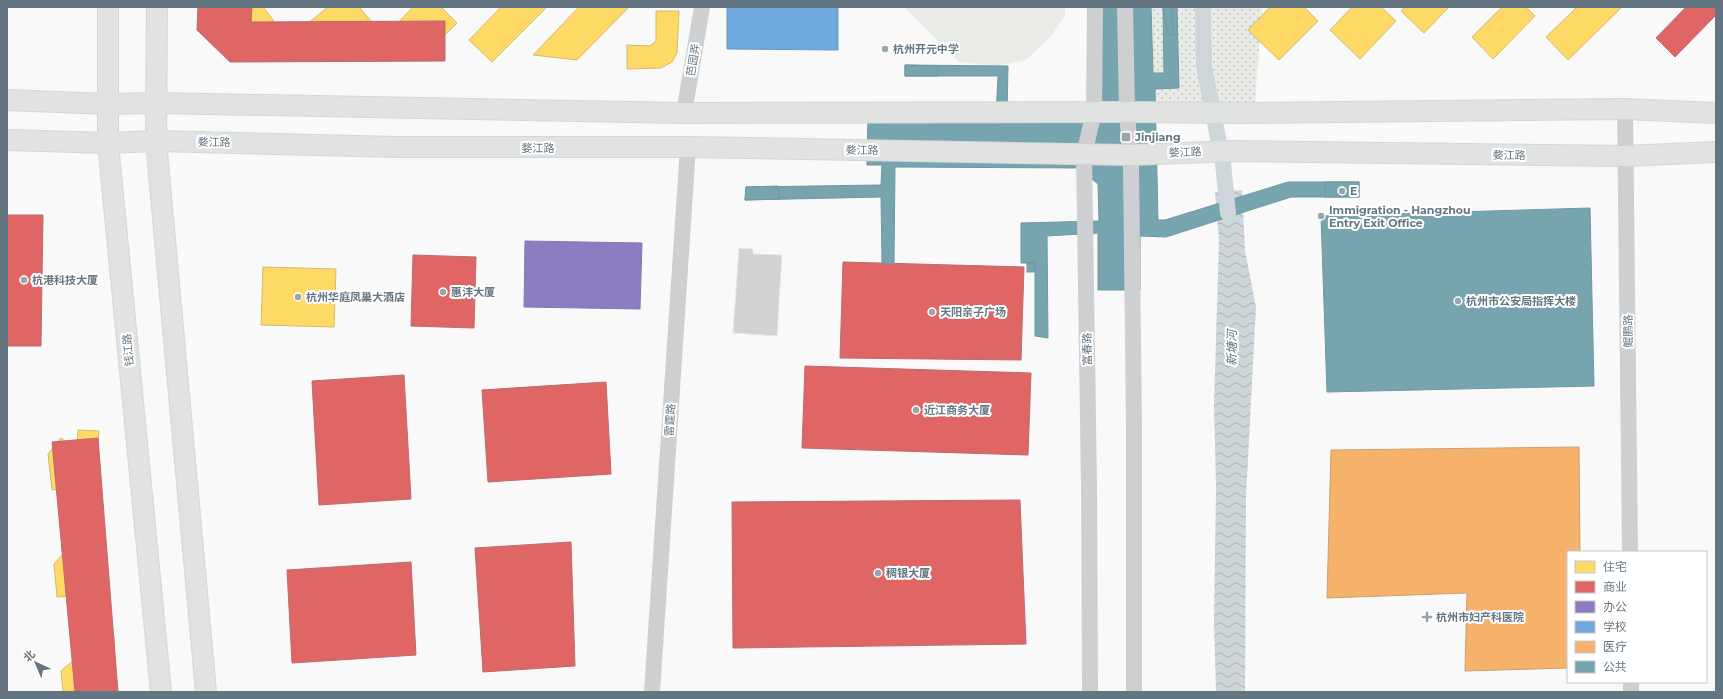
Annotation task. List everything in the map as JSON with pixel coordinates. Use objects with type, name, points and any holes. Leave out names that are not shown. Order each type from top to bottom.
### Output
[{"type":"main road","name":"钱江路","points":[[108,7],[108,143],[161,692]]},
{"type":"main road","points":[[157,7],[155,103],[156,141],[206,692]]},
{"type":"main road","points":[[7,100],[107,104],[155,103],[684,113],[1227,113],[1625,109],[1716,113]]},
{"type":"main road","name":"婺江路","points":[[7,140],[108,143],[156,141],[398,147],[688,147],[1131,155],[1202,151],[1625,156],[1716,152]]},
{"type":"street","name":"芭园弄","points":[[684,113],[702,7]]},
{"type":"street","name":"富春路","points":[[1090,692],[1089,485],[1084,154],[1094,112],[1095,7]]},
{"type":"street","points":[[1125,7],[1127,112],[1131,155],[1134,428],[1134,692]]},
{"type":"street","name":"鲲鹏路","points":[[1625,109],[1630,551]]},
{"type":"street","name":"雷霆路","points":[[652,692],[688,147]]},
{"type":"shaded area","points":[[904,7],[1065,7],[1065,15],[1052,35],[1026,60],[994,66],[959,62]]},
{"type":"shaded area","points":[[1140,7],[1262,7],[1255,104],[1142,102]]},
{"type":"water","points":[[1242,190],[1245,250],[1256,307],[1246,497],[1245,692],[1216,692],[1214,623],[1216,488],[1214,405],[1219,240],[1215,192]]},
{"type":"building: 住宅","points":[[241,7],[263,7],[277,25],[238,56],[215,26]]},
{"type":"building: 住宅","points":[[328,7],[359,7],[373,23],[335,57],[307,24]]},
{"type":"building: 住宅","points":[[413,7],[441,7],[457,23],[422,58],[392,29]]},
{"type":"building: 住宅","points":[[501,7],[547,7],[492,62],[469,40]]},
{"type":"building: 住宅","points":[[579,7],[629,7],[577,60],[533,55]]},
{"type":"building: 住宅","points":[[1270,7],[1304,7],[1318,21],[1279,60],[1248,30]]},
{"type":"building: 住宅","points":[[1352,7],[1381,7],[1396,21],[1360,59],[1330,30]]},
{"type":"building: 住宅","points":[[1405,7],[1449,7],[1424,33],[1401,11]]},
{"type":"building: 住宅","points":[[1502,7],[1526,7],[1535,16],[1493,59],[1472,37]]},
{"type":"building: 住宅","points":[[1577,7],[1622,7],[1568,60],[1546,37]]},
{"type":"building: 住宅","points":[[656,11],[679,11],[677,53],[672,62],[661,68],[627,69],[627,45],[650,46],[656,41]]},
{"type":"building: 住宅","name":"杭州华庭凤巢大酒店","points":[[263,267],[336,269],[334,327],[261,325]]},
{"type":"building: 住宅","points":[[78,430],[99,431],[97,458],[84,470],[85,485],[52,490],[48,454],[61,438],[77,451]]},
{"type":"building: 住宅","points":[[103,530],[106,562],[86,582],[87,595],[57,597],[54,564],[69,547],[79,555],[77,532]]},
{"type":"building: 住宅","points":[[114,637],[115,672],[98,688],[99,692],[63,692],[61,671],[82,653],[88,660],[87,639]]},
{"type":"building: 商业","points":[[198,7],[252,7],[251,22],[445,21],[445,61],[230,62],[197,30]]},
{"type":"building: 商业","points":[[1686,7],[1716,7],[1716,15],[1675,57],[1656,38]]},
{"type":"building: 商业","name":"杭港科技大厦","points":[[7,215],[43,215],[41,346],[7,346]]},
{"type":"building: 商业","name":"惠沣大厦","points":[[413,255],[476,257],[474,328],[411,326]]},
{"type":"building: 商业","name":"天阳亲子广场","points":[[843,262],[1024,267],[1021,360],[840,358]]},
{"type":"building: 商业","name":"近江商务大厦","points":[[805,366],[1031,373],[1028,455],[802,448]]},
{"type":"building: 商业","points":[[404,375],[411,499],[319,505],[312,381]]},
{"type":"building: 商业","points":[[606,382],[611,474],[488,482],[482,390]]},
{"type":"building: 商业","points":[[98,438],[118,692],[75,692],[52,442]]},
{"type":"building: 商业","name":"稠银大厦","points":[[1020,500],[1026,644],[733,648],[732,502]]},
{"type":"building: 商业","points":[[571,542],[575,666],[483,672],[475,548]]},
{"type":"building: 商业","points":[[411,562],[416,655],[292,663],[287,570]]},
{"type":"building: 办公","points":[[525,241],[642,243],[640,309],[524,307]]},
{"type":"building: 学校","points":[[727,7],[838,7],[838,50],[727,49]]},
{"type":"building: 医疗","name":"杭州市妇产科医院","points":[[1579,447],[1580,551],[1567,551],[1567,668],[1465,671],[1467,593],[1327,598],[1331,450]]},
{"type":"building: 公共","name":"Jinjiang","points":[[1099,7],[1151,7],[1153,73],[1164,73],[1163,7],[1177,7],[1179,88],[1155,89],[1158,220],[1165,220],[1288,182],[1359,182],[1359,197],[1291,197],[1166,237],[1140,236],[1140,290],[1098,290],[1098,233],[1047,236],[1048,338],[1035,336],[1035,263],[1021,263],[1021,223],[1099,221],[1098,184],[1078,168],[895,167],[894,264],[882,263],[881,197],[745,200],[746,187],[881,185],[882,165],[867,165],[868,114],[996,117],[998,76],[905,76],[905,65],[1008,66],[1007,117],[1087,106]]},
{"type":"building: 公共","points":[[1163,7],[1172,7],[1173,35],[1168,35]]},
{"type":"building: 公共","points":[[905,65],[938,66],[938,76],[905,76]]},
{"type":"building: 公共","name":"E","points":[[1325,182],[1359,182],[1359,197],[1325,197]]},
{"type":"building: 公共","points":[[778,186],[779,199],[745,200],[746,187]]},
{"type":"building: 公共","name":"杭州市公安局指挥大楼","points":[[1590,208],[1594,386],[1327,392],[1321,216]]},
{"type":"building: 公共","points":[[1027,263],[1035,263],[1035,272],[1027,272]]},
{"type":"building: 其他","points":[[739,248],[753,249],[753,254],[782,255],[777,336],[733,333]]},
{"type":"waterway","name":"新塘河","points":[[1203,7],[1204,67],[1223,163],[1228,213]]},
{"type":"place","name":"杭州开元中学","points":[[885,49]]},
{"type":"place","name":"Jinjiang","points":[[1126,137]]},
{"type":"place","name":"E","points":[[1342,191]]},
{"type":"place","name":"Immigration - Hangzhou Entry Exit Office","points":[[1321,216]]},
{"type":"place","name":"杭港科技大厦","points":[[24,280]]},
{"type":"place","name":"惠沣大厦","points":[[443,292]]},
{"type":"place","name":"杭州华庭凤巢大酒店","points":[[298,297]]},
{"type":"place","name":"杭州市公安局指挥大楼","points":[[1458,301]]},
{"type":"place","name":"天阳亲子广场","points":[[932,312]]},
{"type":"place","name":"近江商务大厦","points":[[916,410]]},
{"type":"place","name":"稠银大厦","points":[[878,573]]},
{"type":"place","name":"杭州市妇产科医院","points":[[1427,617]]}]
